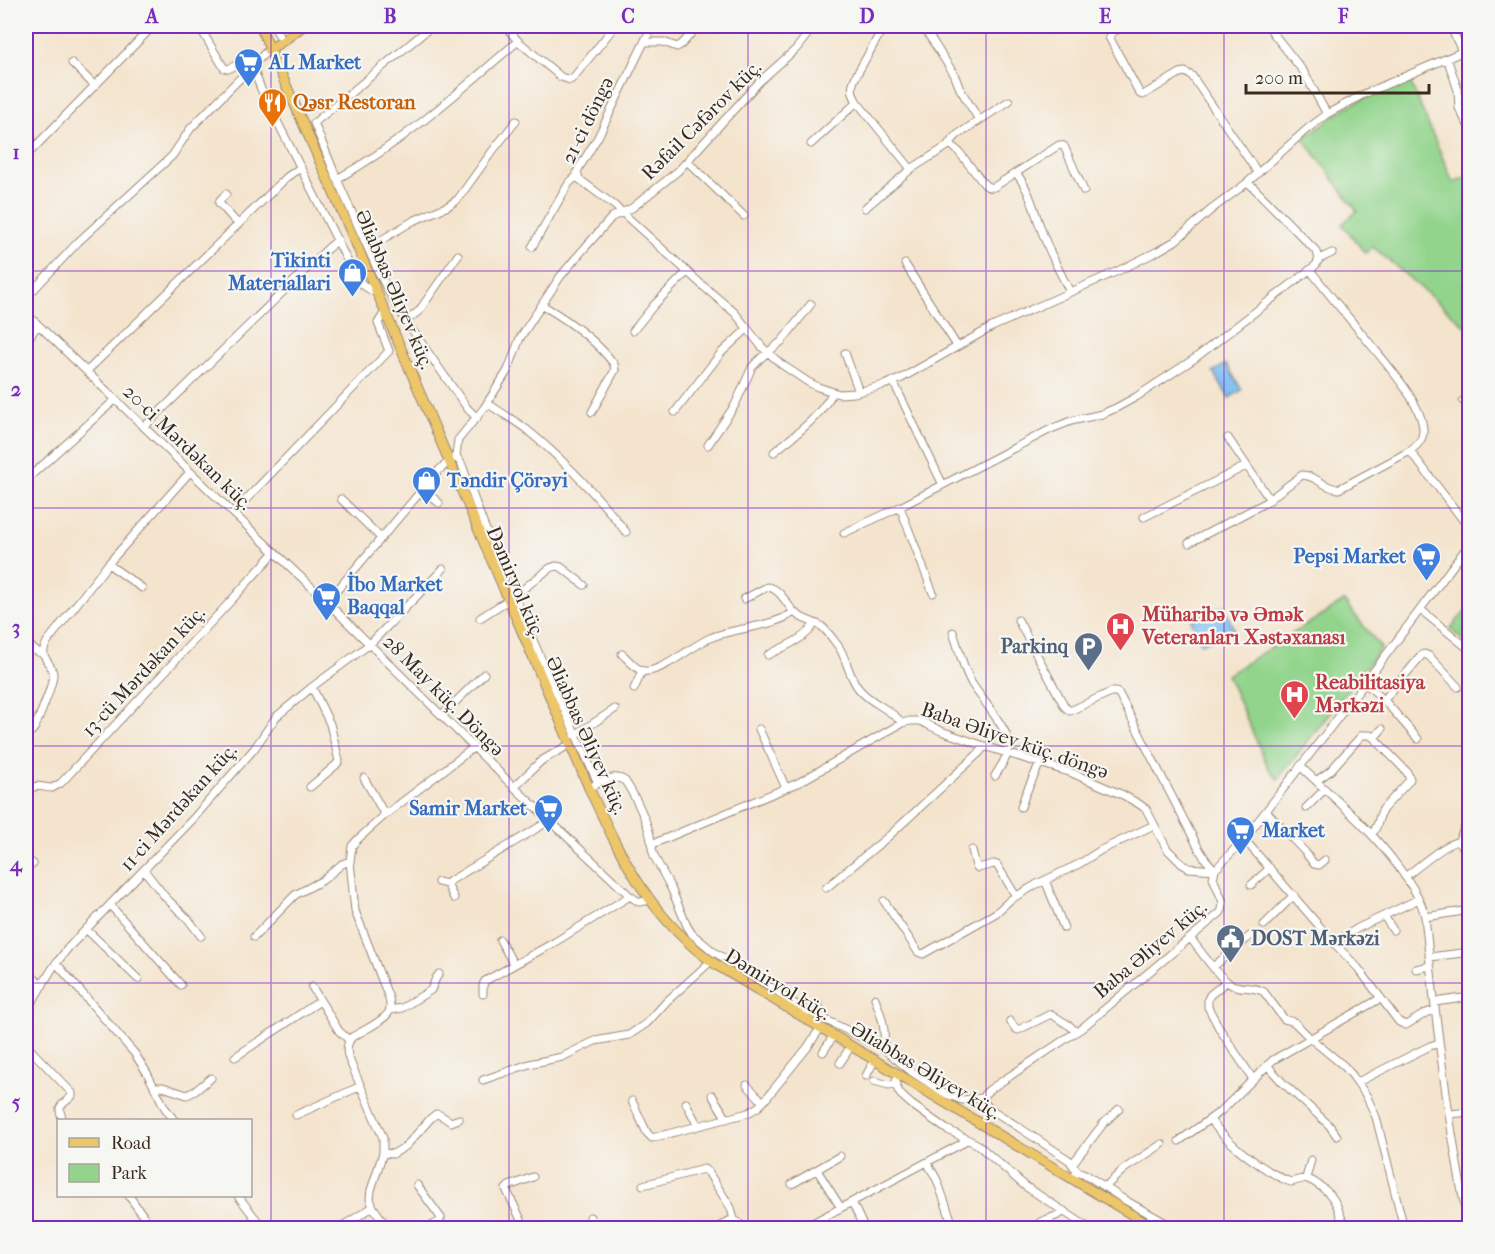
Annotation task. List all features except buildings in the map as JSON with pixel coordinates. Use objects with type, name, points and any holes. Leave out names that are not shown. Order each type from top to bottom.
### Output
[{"type":"main road","name":"Əliabbas Əliyev küç.","points":[[258,26],[594,786],[617,845],[636,880],[659,913],[678,934],[718,966],[897,1078],[1075,1175],[1154,1228]]},
{"type":"main road","points":[[303,26],[269,49],[372,291],[451,460]]},
{"type":"main road","name":"Dəmiryol küç.","points":[[510,599],[567,746],[604,827],[646,901],[676,936],[709,963],[1149,1228]]},
{"type":"street","points":[[26,156],[153,26]]},
{"type":"street","points":[[199,26],[224,68],[228,69],[252,60],[261,89],[354,274],[366,289],[372,291]]},
{"type":"street","points":[[273,26],[283,41]]},
{"type":"street","points":[[432,26],[314,123],[390,294],[462,401],[477,418]]},
{"type":"street","points":[[505,26],[561,77],[570,80],[615,26]]},
{"type":"street","name":"21-ci döngə","points":[[651,26],[577,176],[582,183],[622,212],[735,313],[768,353],[781,364],[808,382],[833,392]]},
{"type":"street","points":[[644,42],[663,42],[677,47],[698,26]]},
{"type":"street","name":"Rəfail Cəfərov küç.","points":[[451,460],[458,440],[477,418],[508,370],[520,338],[560,278],[612,217],[637,205],[688,162],[759,82],[796,49],[814,26]]},
{"type":"street","points":[[885,26],[852,83],[852,92],[857,102],[911,168]]},
{"type":"street","points":[[1125,26],[1111,33],[1109,37],[1140,94],[1149,92],[1180,73],[1185,72],[1192,75],[1258,173]]},
{"type":"street","points":[[1269,26],[1303,71],[1327,114]]},
{"type":"street","points":[[1450,26],[1462,51]]},
{"type":"street","points":[[928,34],[954,74],[960,89],[979,120]]},
{"type":"street","points":[[338,179],[391,145],[449,100],[518,40]]},
{"type":"street","points":[[774,452],[811,421],[833,392],[847,394],[859,392],[893,381],[1002,322],[1120,270],[1168,245],[1206,213],[1248,183],[1307,129],[1327,114],[1358,97],[1470,46]]},
{"type":"street","points":[[26,298],[78,242],[172,156],[191,128],[269,49]]},
{"type":"street","points":[[1447,58],[1458,90],[1459,108],[1470,129]]},
{"type":"street","points":[[72,63],[95,86]]},
{"type":"street","points":[[865,208],[911,168],[1009,101]]},
{"type":"street","points":[[811,144],[857,102]]},
{"type":"street","points":[[368,248],[413,221],[459,199],[516,121]]},
{"type":"street","points":[[949,143],[987,187],[994,186],[1059,145],[1064,146],[1084,191]]},
{"type":"street","points":[[688,162],[744,216]]},
{"type":"street","points":[[87,371],[287,177],[301,167]]},
{"type":"street","points":[[1016,173],[1028,192],[1044,238],[1070,292]]},
{"type":"street","points":[[532,247],[569,183],[577,176]]},
{"type":"street","points":[[1248,183],[1314,248],[1319,259]]},
{"type":"street","points":[[226,194],[219,203],[238,224]]},
{"type":"street","points":[[144,427],[338,240]]},
{"type":"street","points":[[844,533],[900,507],[1051,429],[1071,421],[1102,414],[1126,403],[1194,359],[1310,270],[1319,259],[1332,253]]},
{"type":"street","points":[[406,321],[419,311],[458,255]]},
{"type":"street","points":[[905,264],[957,346]]},
{"type":"street","points":[[1189,543],[1270,500],[1302,475],[1310,476],[1332,489],[1339,489],[1410,450],[1420,442],[1423,436],[1418,411],[1407,392],[1310,270]]},
{"type":"street","points":[[633,331],[654,305],[687,272]]},
{"type":"street","points":[[708,445],[735,405],[752,367],[782,341],[811,304]]},
{"type":"street","points":[[542,305],[557,313],[587,337],[614,364],[615,370],[592,412]]},
{"type":"street","name":"20-ci Mərdəkan küç.","points":[[26,313],[232,513],[321,596],[331,601]]},
{"type":"street","points":[[232,513],[389,351],[378,323],[383,315]]},
{"type":"street","points":[[26,342],[38,325]]},
{"type":"street","points":[[675,412],[716,358],[747,328]]},
{"type":"street","points":[[845,352],[859,392]]},
{"type":"street","points":[[893,381],[943,485]]},
{"type":"street","points":[[26,480],[116,399]]},
{"type":"street","points":[[487,403],[524,428],[545,446],[600,500],[626,532]]},
{"type":"street","points":[[1228,438],[1270,500]]},
{"type":"street","points":[[1410,450],[1470,529]]},
{"type":"street","points":[[331,601],[333,595],[381,538],[441,468],[451,460]]},
{"type":"street","points":[[1144,517],[1246,466]]},
{"type":"street","points":[[43,654],[44,648],[56,629],[108,564],[190,472]]},
{"type":"street","points":[[423,489],[439,503]]},
{"type":"street","points":[[341,499],[381,538]]},
{"type":"street","points":[[900,507],[933,593]]},
{"type":"street","points":[[1018,620],[1065,706],[1070,711],[1111,692],[1119,694],[1194,840],[1215,870],[1266,811],[1470,543]]},
{"type":"street","name":"13-cü Mərdəkan küç.","points":[[26,792],[34,786],[52,788],[61,783],[275,552]]},
{"type":"street","points":[[108,564],[142,588]]},
{"type":"street","points":[[480,618],[556,566],[561,567],[584,585]]},
{"type":"street","name":"11-ci Mərdəkan küç.","points":[[26,1008],[68,948],[192,820],[254,749],[271,722],[312,687],[370,644],[443,569]]},
{"type":"street","points":[[744,599],[767,587],[776,590],[794,612],[824,628],[838,646],[857,687],[866,697],[891,711],[902,723]]},
{"type":"street","points":[[510,599],[575,735],[594,786],[616,777],[625,781],[646,823],[653,843]]},
{"type":"street","name":"28 May küç. Döngə","points":[[331,601],[333,608],[513,787],[630,896],[639,902],[646,901]]},
{"type":"street","points":[[1421,610],[1470,650]]},
{"type":"street","points":[[622,654],[642,671],[648,672],[711,637],[778,619],[794,612]]},
{"type":"street","points":[[768,656],[806,634],[814,624]]},
{"type":"street","points":[[953,632],[971,683],[1006,734],[1010,746],[995,776]]},
{"type":"street","points":[[26,641],[34,650],[43,654],[52,669],[52,681],[35,727],[32,731],[26,732]]},
{"type":"street","points":[[1384,700],[1424,654],[1429,656],[1458,687]]},
{"type":"street","points":[[634,688],[642,671]]},
{"type":"street","points":[[442,716],[484,674]]},
{"type":"street","points":[[1365,683],[1384,700],[1418,739]]},
{"type":"street","points":[[310,787],[339,761],[330,724],[312,687]]},
{"type":"street","points":[[575,735],[615,709]]},
{"type":"street","name":"Baba Əliyev küç. döngə","points":[[653,843],[786,789],[902,723],[920,721],[984,746],[1082,777],[1123,795],[1146,809],[1167,849],[1182,864],[1189,868],[1215,870]]},
{"type":"street","points":[[759,729],[786,789]]},
{"type":"street","points":[[1374,738],[1382,729]]},
{"type":"street","points":[[1316,781],[1330,771],[1362,735],[1367,734],[1374,738],[1407,772],[1410,779],[1383,809],[1378,827],[1372,834]]},
{"type":"street","points":[[513,787],[541,761],[567,746]]},
{"type":"street","points":[[826,888],[899,827],[984,746]]},
{"type":"street","points":[[390,1010],[389,998],[355,911],[350,851],[354,843],[385,815],[473,748]]},
{"type":"street","points":[[1021,807],[1040,763]]},
{"type":"street","points":[[1300,766],[1372,834],[1419,899],[1425,917],[1439,1043],[1456,1161],[1469,1228]]},
{"type":"street","points":[[364,778],[385,815]]},
{"type":"street","points":[[1306,808],[1325,789]]},
{"type":"street","points":[[1266,811],[1314,864],[1319,865],[1325,860]]},
{"type":"street","points":[[447,884],[549,821]]},
{"type":"street","points":[[884,901],[920,954],[996,913],[1016,896],[1045,880],[1073,868],[1101,850],[1154,825]]},
{"type":"street","points":[[1458,842],[1465,827]]},
{"type":"street","points":[[1244,839],[1358,968],[1399,1022],[1406,1025],[1436,1010]]},
{"type":"street","points":[[1405,877],[1451,843],[1458,842]]},
{"type":"street","points":[[1458,842],[1470,859]]},
{"type":"street","name":"Dəmiryol küç.","points":[[653,843],[654,856],[687,926],[692,934],[720,956],[798,1005],[884,1048],[917,1076],[946,1094],[962,1100],[983,1098]]},
{"type":"street","points":[[972,850],[976,866],[978,868],[996,865],[1016,896]]},
{"type":"street","points":[[26,858],[33,864]]},
{"type":"street","points":[[255,937],[296,895],[350,861]]},
{"type":"street","points":[[1251,885],[1270,868]]},
{"type":"street","points":[[144,870],[201,936]]},
{"type":"street","name":"Baba Əliyev küç.","points":[[983,1098],[989,1090],[1076,1032],[1220,914],[1222,898],[1213,878],[1215,870]]},
{"type":"street","points":[[1045,880],[1064,928]]},
{"type":"street","points":[[438,882],[447,884]]},
{"type":"street","points":[[447,884],[454,898]]},
{"type":"street","points":[[1264,925],[1294,895]]},
{"type":"street","points":[[483,994],[485,981],[630,896]]},
{"type":"street","points":[[1334,943],[1358,928],[1419,899]]},
{"type":"street","points":[[110,905],[180,985]]},
{"type":"street","points":[[1425,917],[1470,910]]},
{"type":"street","points":[[1384,916],[1393,930]]},
{"type":"street","points":[[86,929],[138,979]]},
{"type":"street","points":[[1213,967],[1250,936]]},
{"type":"street","points":[[1191,939],[1226,982],[1264,992],[1284,1019],[1294,1022],[1344,1066],[1358,1082],[1376,1117],[1404,1228]]},
{"type":"street","points":[[500,940],[514,965]]},
{"type":"street","points":[[1430,957],[1470,952]]},
{"type":"street","points":[[56,963],[135,1054],[173,1119]]},
{"type":"street","points":[[483,1080],[529,1064],[562,1057],[595,1041],[629,1035],[646,1023],[709,963]]},
{"type":"street","points":[[1416,969],[1431,966]]},
{"type":"street","points":[[26,972],[43,985]]},
{"type":"street","points":[[388,1228],[373,1207],[370,1198],[383,1153],[383,1138],[347,1053],[347,1044],[352,1037],[382,1019],[390,1010],[402,1008],[431,990],[439,974]]},
{"type":"street","points":[[1226,982],[1210,995],[1208,1007],[1219,1028],[1253,1079]]},
{"type":"street","points":[[312,987],[339,1031],[349,1040]]},
{"type":"street","points":[[1435,1002],[1470,997]]},
{"type":"street","points":[[875,998],[885,1028],[884,1048]]},
{"type":"street","points":[[1179,1141],[1210,1120],[1267,1065],[1381,998]]},
{"type":"street","points":[[235,1057],[320,1001]]},
{"type":"street","points":[[818,1004],[820,1015]]},
{"type":"street","points":[[1010,1021],[1018,1030],[1051,1014],[1076,1032]]},
{"type":"street","points":[[632,1101],[647,1133],[652,1138],[748,1113],[763,1102],[819,1030]]},
{"type":"street","points":[[823,1052],[832,1038]]},
{"type":"street","points":[[1358,1082],[1439,1043]]},
{"type":"street","points":[[26,1045],[72,1093],[71,1098],[60,1105],[63,1119]]},
{"type":"street","points":[[840,1063],[849,1049]]},
{"type":"street","points":[[866,1076],[873,1063]]},
{"type":"street","points":[[1267,1065],[1329,1125],[1337,1136]]},
{"type":"street","points":[[154,1087],[163,1087],[187,1095],[211,1078]]},
{"type":"street","points":[[874,1081],[889,1085],[897,1078]]},
{"type":"street","points":[[897,1078],[900,1094],[911,1104],[946,1129],[982,1148],[1025,1186],[1089,1228]]},
{"type":"street","points":[[747,1085],[763,1102]]},
{"type":"street","points":[[296,1115],[361,1086]]},
{"type":"street","points":[[712,1095],[727,1119]]},
{"type":"street","points":[[983,1098],[989,1108],[1072,1163],[1075,1175],[1085,1174],[1123,1199],[1175,1228]]},
{"type":"street","points":[[686,1103],[698,1126]]},
{"type":"street","points":[[1072,1163],[1103,1124],[1119,1109]]},
{"type":"street","points":[[1450,1114],[1470,1112]]},
{"type":"street","points":[[383,1153],[393,1154],[406,1146],[436,1114],[452,1122],[459,1119]]},
{"type":"street","points":[[1210,1120],[1231,1144],[1280,1178],[1291,1182],[1306,1178],[1317,1184],[1335,1200],[1341,1219],[1347,1228]]},
{"type":"street","points":[[803,1228],[961,1144],[966,1139]]},
{"type":"street","points":[[1105,1187],[1124,1169],[1162,1144]]},
{"type":"street","points":[[792,1184],[840,1156]]},
{"type":"street","points":[[1306,1178],[1311,1160]]},
{"type":"street","points":[[927,1162],[937,1180],[954,1228]]},
{"type":"street","points":[[643,1185],[704,1169],[731,1208],[734,1220],[742,1228]]},
{"type":"street","points":[[817,1170],[841,1208]]},
{"type":"street","points":[[525,1228],[506,1189],[533,1177]]},
{"type":"street","points":[[417,1185],[441,1218],[440,1222],[427,1228]]},
{"type":"street","points":[[130,1197],[152,1228]]},
{"type":"street","points":[[239,1197],[263,1228]]},
{"type":"street","points":[[852,1202],[864,1228]]},
{"type":"street","points":[[339,1228],[373,1207]]},
{"type":"street","points":[[1034,1228],[1037,1224],[1059,1216],[1064,1211]]},
{"type":"street","points":[[590,1217],[593,1228]]},
{"type":"street","points":[[717,1228],[734,1220]]},
{"type":"green space","points":[[1409,79],[1453,182],[1469,176],[1469,329],[1373,247],[1365,253],[1342,224],[1357,211],[1303,138],[1347,107]]},
{"type":"green space","points":[[1344,601],[1381,648],[1278,779],[1269,769],[1227,675]]},
{"type":"green space","points":[[1469,607],[1469,646],[1450,629]]},
{"type":"water","points":[[1226,364],[1242,390],[1229,398],[1213,372]]},
{"type":"water","points":[[1224,606],[1234,630],[1201,644],[1191,620]]},
{"type":"place","name":"AL Market","points":[[248,88]]},
{"type":"place","name":"Qəsr Restoran","points":[[272,128]]},
{"type":"place","name":"Tikinti Materiallari","points":[[352,298]]},
{"type":"place","name":"Təndir Çörəyi","points":[[426,506]]},
{"type":"place","name":"Pepsi Market","points":[[1427,582]]},
{"type":"place","name":"İbo Market Baqqal","points":[[326,622]]},
{"type":"place","name":"Müharibə və Əmək Veteranları Xəstəxanası","points":[[1121,652]]},
{"type":"place","name":"Parkinq","points":[[1089,672]]},
{"type":"place","name":"Reabilitasiya Mərkəzi","points":[[1294,720]]},
{"type":"place","name":"Samir Market","points":[[548,834]]},
{"type":"place","name":"Market","points":[[1241,856]]},
{"type":"place","name":"DOST Mərkəzi","points":[[1230,964]]}]
